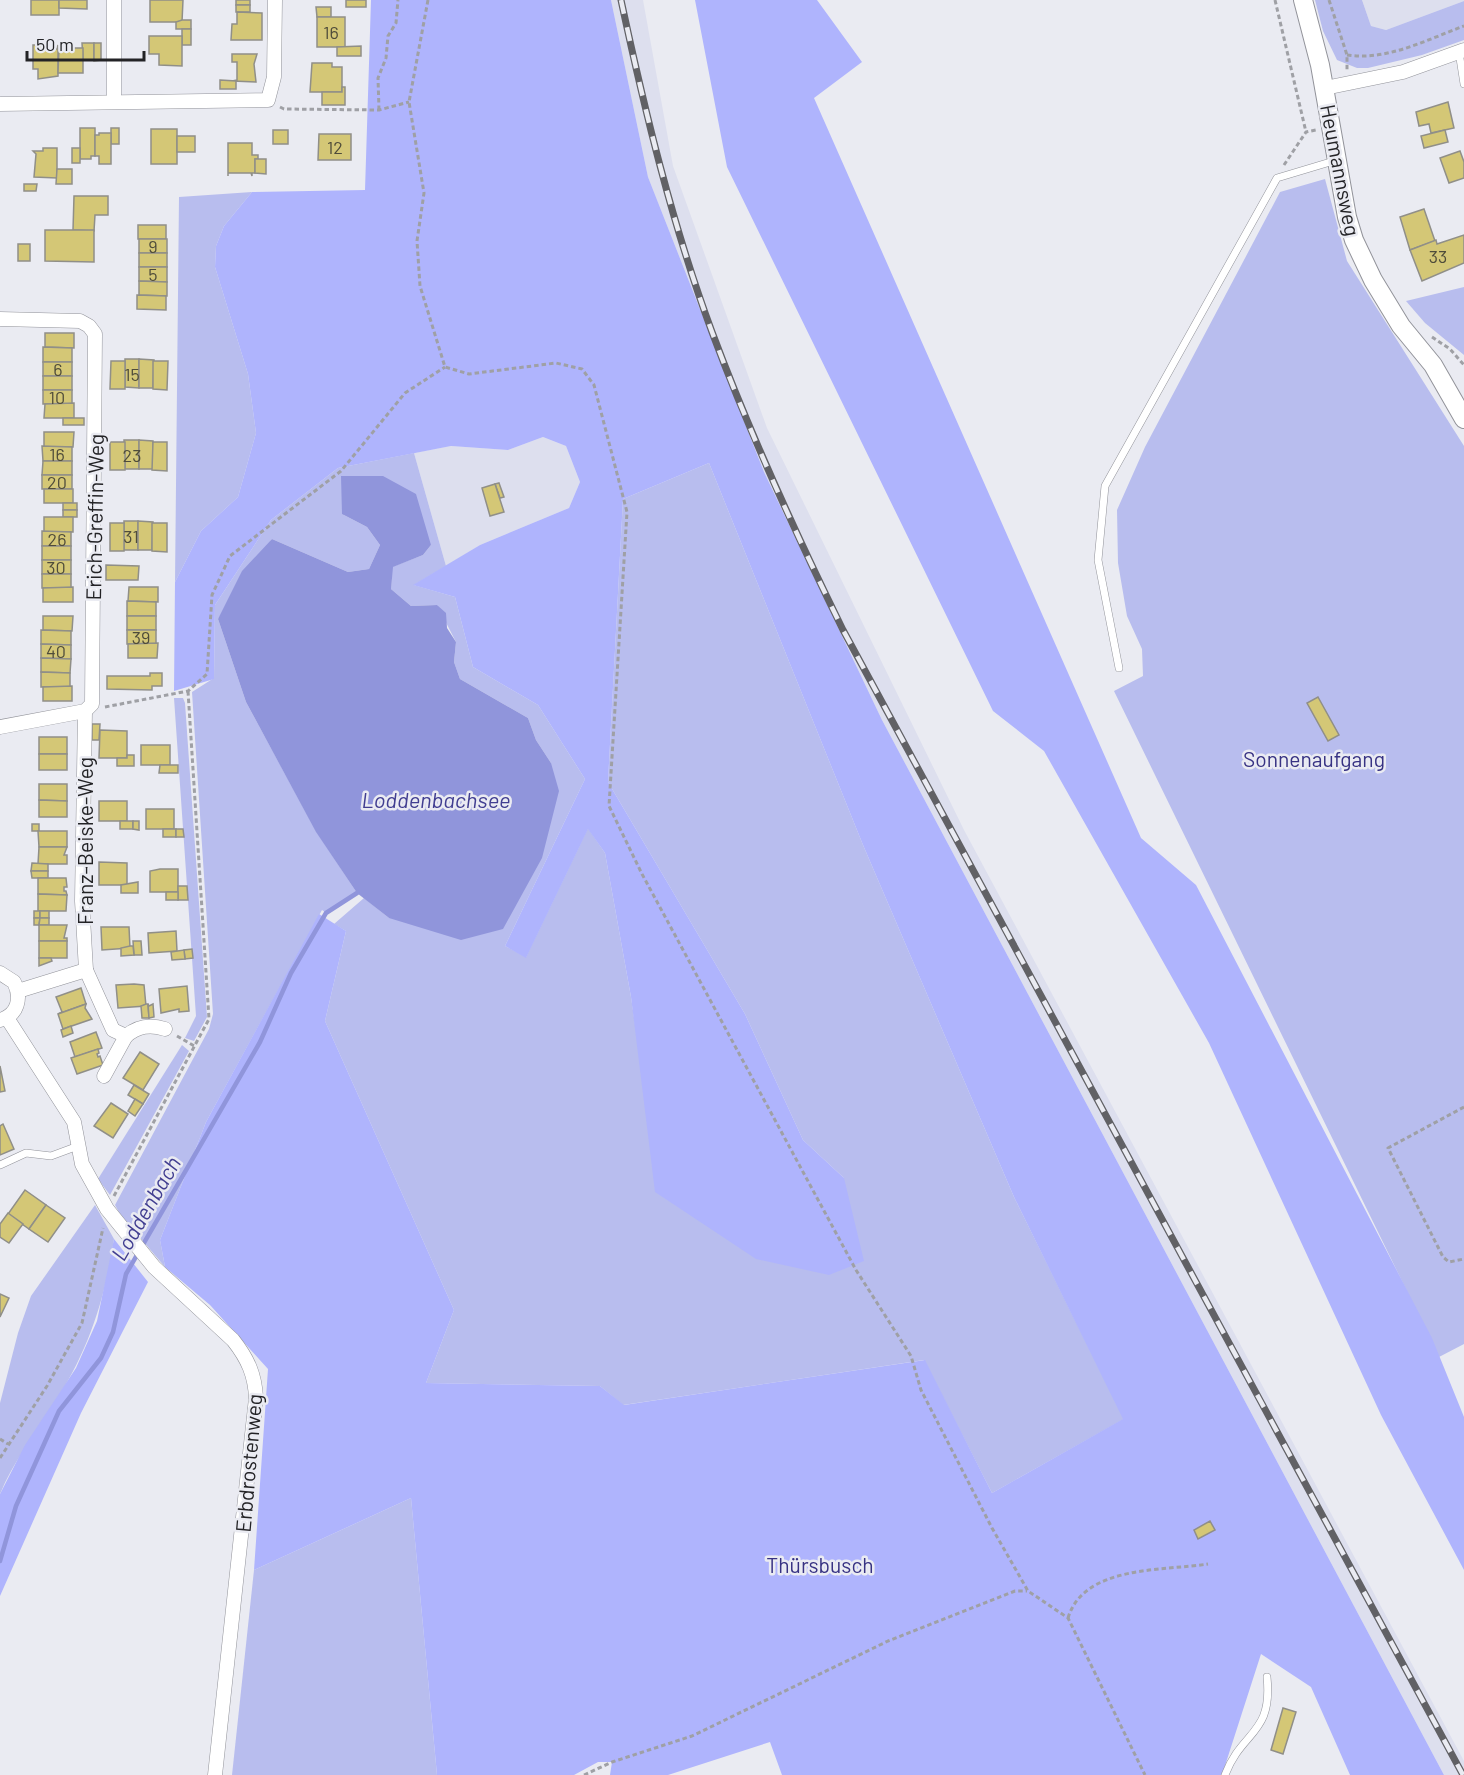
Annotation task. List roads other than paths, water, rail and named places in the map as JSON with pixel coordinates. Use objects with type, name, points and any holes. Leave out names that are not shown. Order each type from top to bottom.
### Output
[{"type":"street","points":[[114,0],[114,101]]},
{"type":"street","points":[[0,104],[268,100],[274,77],[275,0]]},
{"type":"street","name":"Heumannsweg","points":[[1303,0],[1325,88],[1354,240],[1373,280],[1401,326],[1432,365],[1464,419]]},
{"type":"street","points":[[1325,88],[1403,72],[1461,51]]},
{"type":"street","name":"Erich-Greffin-Weg","points":[[0,319],[80,321],[89,326],[95,334],[87,710]]},
{"type":"street","points":[[0,727],[87,710]]},
{"type":"street","name":"Franz-Beiske-Weg","points":[[87,710],[82,901],[86,970],[114,1030],[126,1036]]},
{"type":"street","points":[[0,973],[14,982],[18,991],[86,970]]},
{"type":"street","name":"Erbdrostenweg","points":[[18,991],[19,1001],[15,1011],[4,1019],[74,1122],[82,1164],[107,1209],[154,1268],[234,1341],[244,1354],[256,1384],[215,1775]]},
{"type":"street","points":[[104,1076],[126,1036],[143,1027],[154,1026],[165,1029]]},
{"type":"lane","points":[[1461,51],[1464,84]]},
{"type":"lane","points":[[1119,668],[1098,560],[1105,486],[1277,178],[1337,160]]},
{"type":"lane","points":[[0,1165],[26,1153],[51,1156],[78,1146]]},
{"type":"lane","points":[[1225,1775],[1241,1747],[1264,1717],[1269,1695],[1267,1677]]},
{"type":"water","name":"Loddenbachsee","points":[[341,476],[383,476],[416,494],[431,545],[423,555],[393,567],[391,589],[411,606],[437,605],[446,613],[447,628],[456,642],[454,662],[460,679],[528,718],[536,740],[551,763],[559,791],[542,858],[503,929],[461,940],[389,918],[357,893],[316,832],[246,702],[218,619],[242,571],[272,539],[348,572],[369,569],[380,545],[367,527],[342,514]]},
{"type":"waterway","name":"Loddenbach","points":[[0,1561],[16,1506],[59,1411],[101,1358],[113,1332],[126,1274],[260,1042],[291,973],[326,913],[357,893]]},
{"type":"railway","points":[[621,0],[660,168],[684,250],[712,332],[774,482],[843,630],[1463,1775]]},
{"type":"park label","name":"Sonnenaufgang","points":[[1314,758]]},
{"type":"park label","name":"Thürsbusch","points":[[820,1564]]}]
